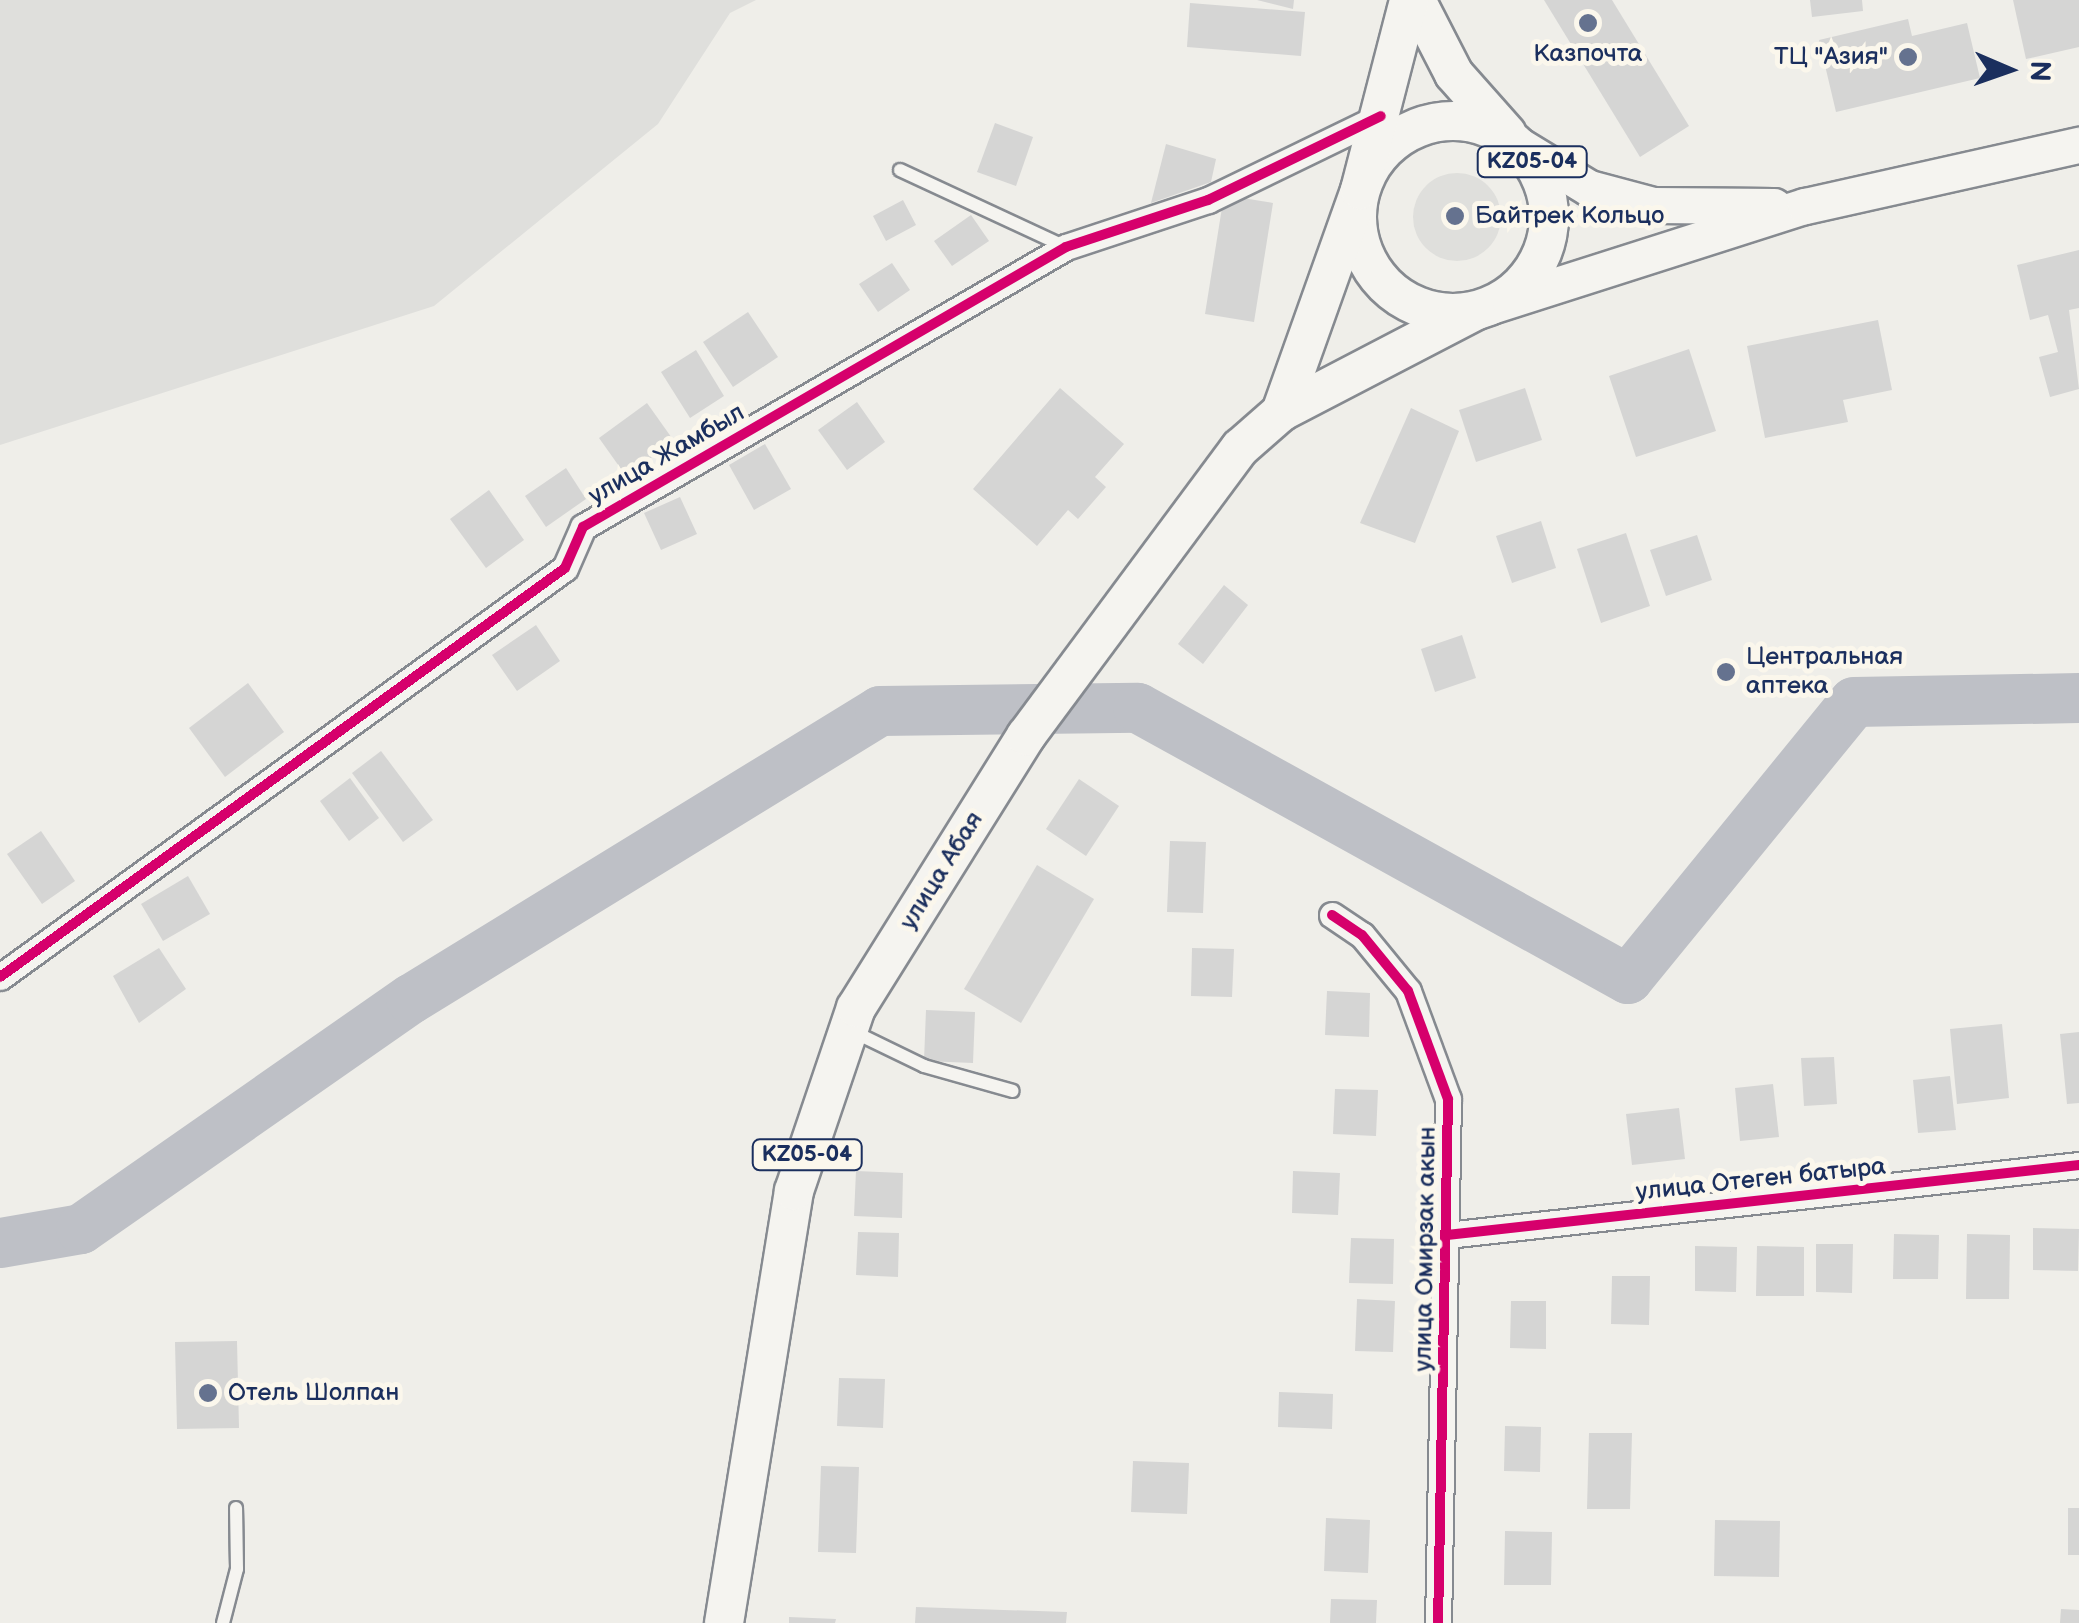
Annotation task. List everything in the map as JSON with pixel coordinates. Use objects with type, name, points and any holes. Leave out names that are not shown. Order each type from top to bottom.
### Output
[{"type":"main road","name":"KZ05-04","points":[[1281,412],[1360,190],[1412,0]]},
{"type":"main road","name":"KZ05-04","points":[[1412,0],[1454,74],[1515,143],[1535,166],[1549,224],[1526,280],[1476,311],[1418,308],[1374,272],[1361,246],[1360,190],[1374,161],[1425,124],[1488,127],[1515,143]]},
{"type":"main road","points":[[1515,143],[1589,188],[1653,205],[1804,206]]},
{"type":"main road","points":[[1476,311],[1804,206],[2079,145]]},
{"type":"main road","name":"улица Абая","points":[[724,1623],[794,1191],[849,1030],[1026,736],[1240,448],[1281,412],[1476,311]]},
{"type":"street","name":"улица Жамбыл","points":[[0,978],[566,568],[583,527],[1066,247],[1208,200],[1381,116]]},
{"type":"street","name":"улица Омирзак акын","points":[[1332,915],[1362,935],[1408,991],[1448,1099],[1438,1623]]},
{"type":"street","name":"улица Отеген батыра","points":[[1448,1236],[2079,1165]]},
{"type":"lane","points":[[900,170],[1066,247]]},
{"type":"lane","points":[[849,1030],[924,1066],[1013,1091]]},
{"type":"lane","points":[[223,1623],[237,1569],[236,1508]]},
{"type":"shaded area","points":[[0,0],[756,0],[730,13],[658,124],[434,306],[0,445]]},
{"type":"shaded area","points":[[1457,173],[1488,186],[1501,217],[1488,248],[1457,261],[1426,248],[1413,217],[1426,186]]},
{"type":"building","points":[[1257,0],[1294,0],[1293,9]]},
{"type":"building","points":[[1544,0],[1612,0],[1689,126],[1640,157]]},
{"type":"building","points":[[1810,0],[1862,0],[1863,11],[1812,17]]},
{"type":"building","points":[[2013,0],[2079,0],[2079,47],[2026,59]]},
{"type":"building","points":[[1190,3],[1305,12],[1301,56],[1187,47]]},
{"type":"building","points":[[1908,19],[1912,36],[1967,23],[1980,78],[1836,112],[1819,40]]},
{"type":"building","points":[[995,123],[1033,137],[1016,186],[977,172]]},
{"type":"building","points":[[1166,144],[1216,159],[1211,182],[1151,203]]},
{"type":"building","points":[[1224,195],[1273,203],[1254,322],[1205,314]]},
{"type":"building","points":[[903,200],[916,225],[886,241],[873,216]]},
{"type":"building","points":[[971,215],[989,241],[952,266],[934,241]]},
{"type":"building","points":[[2079,250],[2079,308],[2069,310],[2079,389],[2050,397],[2039,357],[2058,352],[2048,315],[2030,320],[2017,265]]},
{"type":"building","points":[[892,263],[910,290],[878,312],[859,284]]},
{"type":"building","points":[[748,312],[778,357],[733,387],[703,342]]},
{"type":"building","points":[[1878,320],[1892,390],[1843,400],[1848,422],[1765,438],[1747,346]]},
{"type":"building","points":[[1689,349],[1716,431],[1636,457],[1609,376]]},
{"type":"building","points":[[696,350],[724,396],[690,418],[661,372]]},
{"type":"building","points":[[1060,388],[1124,444],[1095,477],[1106,487],[1078,519],[1068,510],[1037,546],[973,489]]},
{"type":"building","points":[[1525,388],[1542,440],[1476,462],[1459,410]]},
{"type":"building","points":[[857,402],[885,442],[847,470],[818,430]]},
{"type":"building","points":[[647,403],[674,441],[626,476],[599,438]]},
{"type":"building","points":[[1411,408],[1459,431],[1415,543],[1360,523]]},
{"type":"building","points":[[765,444],[791,489],[754,510],[729,465]]},
{"type":"building","points":[[566,468],[586,499],[546,527],[525,496]]},
{"type":"building","points":[[489,490],[524,540],[486,568],[450,519]]},
{"type":"building","points":[[680,497],[697,534],[661,550],[644,513]]},
{"type":"building","points":[[1541,521],[1556,568],[1512,583],[1496,536]]},
{"type":"building","points":[[1626,533],[1650,606],[1601,623],[1577,549]]},
{"type":"building","points":[[1697,535],[1712,580],[1666,596],[1650,550]]},
{"type":"building","points":[[1224,585],[1248,605],[1203,664],[1178,644]]},
{"type":"building","points":[[536,625],[560,661],[517,691],[492,655]]},
{"type":"building","points":[[1462,635],[1476,678],[1435,692],[1421,649]]},
{"type":"building","points":[[248,683],[284,732],[225,777],[189,728]]},
{"type":"building","points":[[381,751],[433,820],[403,842],[352,773]]},
{"type":"building","points":[[350,778],[379,818],[349,841],[320,801]]},
{"type":"building","points":[[1079,779],[1119,806],[1086,856],[1046,829]]},
{"type":"building","points":[[41,831],[75,881],[42,904],[7,854]]},
{"type":"building","points":[[1170,841],[1206,842],[1203,913],[1167,912]]},
{"type":"building","points":[[1037,865],[1094,899],[1021,1023],[964,989]]},
{"type":"building","points":[[188,876],[210,914],[163,941],[141,904]]},
{"type":"building","points":[[159,948],[186,989],[139,1023],[113,976]]},
{"type":"building","points":[[1192,948],[1234,949],[1232,997],[1191,996]]},
{"type":"building","points":[[1327,991],[1370,993],[1369,1037],[1325,1035]]},
{"type":"building","points":[[926,1010],[975,1012],[973,1063],[924,1061]]},
{"type":"building","points":[[2002,1024],[2009,1098],[1957,1104],[1950,1029]]},
{"type":"building","points":[[2079,1032],[2079,1103],[2067,1104],[2060,1034]]},
{"type":"building","points":[[1834,1057],[1837,1104],[1804,1106],[1801,1058]]},
{"type":"building","points":[[1950,1076],[1956,1130],[1918,1133],[1913,1080]]},
{"type":"building","points":[[1773,1084],[1779,1137],[1740,1141],[1735,1088]]},
{"type":"building","points":[[1335,1089],[1378,1090],[1376,1136],[1333,1134]]},
{"type":"building","points":[[1679,1108],[1685,1159],[1632,1165],[1626,1114]]},
{"type":"building","points":[[856,1171],[903,1173],[902,1218],[854,1216]]},
{"type":"building","points":[[1293,1171],[1340,1173],[1338,1215],[1292,1213]]},
{"type":"building","points":[[2033,1228],[2079,1229],[2078,1271],[2033,1270]]},
{"type":"building","points":[[858,1232],[899,1233],[898,1277],[856,1275]]},
{"type":"building","points":[[1894,1234],[1939,1235],[1938,1279],[1893,1279]]},
{"type":"building","points":[[1967,1234],[2010,1235],[2009,1299],[1966,1299]]},
{"type":"building","points":[[1351,1238],[1394,1239],[1393,1284],[1349,1283]]},
{"type":"building","points":[[1816,1244],[1853,1244],[1852,1293],[1816,1292]]},
{"type":"building","points":[[1695,1246],[1737,1247],[1736,1292],[1695,1291]]},
{"type":"building","points":[[1757,1246],[1804,1247],[1804,1296],[1756,1296]]},
{"type":"building","points":[[1612,1276],[1650,1276],[1649,1325],[1611,1324]]},
{"type":"building","points":[[1357,1299],[1395,1301],[1393,1352],[1355,1351]]},
{"type":"building","points":[[1511,1301],[1546,1301],[1546,1349],[1510,1348]]},
{"type":"building","points":[[237,1341],[239,1428],[177,1429],[175,1342]]},
{"type":"building","points":[[839,1378],[885,1379],[883,1428],[837,1426]]},
{"type":"building","points":[[1279,1392],[1333,1394],[1332,1429],[1278,1427]]},
{"type":"building","points":[[1505,1426],[1541,1427],[1540,1472],[1504,1471]]},
{"type":"building","points":[[1589,1433],[1632,1433],[1630,1509],[1587,1509]]},
{"type":"building","points":[[1133,1461],[1189,1463],[1187,1514],[1131,1512]]},
{"type":"building","points":[[821,1466],[859,1467],[856,1553],[818,1552]]},
{"type":"building","points":[[2068,1508],[2079,1508],[2079,1555],[2068,1555]]},
{"type":"building","points":[[1326,1518],[1370,1520],[1368,1573],[1324,1571]]},
{"type":"building","points":[[1715,1520],[1780,1521],[1779,1577],[1714,1576]]},
{"type":"building","points":[[1505,1531],[1552,1532],[1551,1585],[1504,1585]]},
{"type":"building","points":[[1331,1599],[1377,1600],[1376,1623],[1330,1623]]},
{"type":"building","points":[[916,1607],[1067,1612],[1066,1623],[915,1623]]},
{"type":"building","points":[[2061,1609],[2079,1610],[2079,1623],[2060,1623]]},
{"type":"building","points":[[789,1617],[836,1619],[835,1623],[789,1623]]},
{"type":"waterway","points":[[0,1243],[81,1229],[411,999],[880,711],[1138,708],[1628,979],[1854,702],[2079,698]]},
{"type":"cycle path","points":[[0,977],[565,568],[583,527],[1066,247],[1208,200],[1381,116]]},
{"type":"cycle path","points":[[1332,915],[1362,935],[1408,991],[1448,1099],[1438,1623]]},
{"type":"cycle path","points":[[1447,1235],[2079,1165]]},
{"type":"place","name":"Казпочта","points":[[1588,23]]},
{"type":"place","name":"ТЦ \"Азия\"","points":[[1908,57]]},
{"type":"place","name":"Байтрек Кольцо","points":[[1455,216]]},
{"type":"place","name":"Центральная аптека","points":[[1726,672]]},
{"type":"place","name":"Отель Шолпан","points":[[208,1393]]}]
